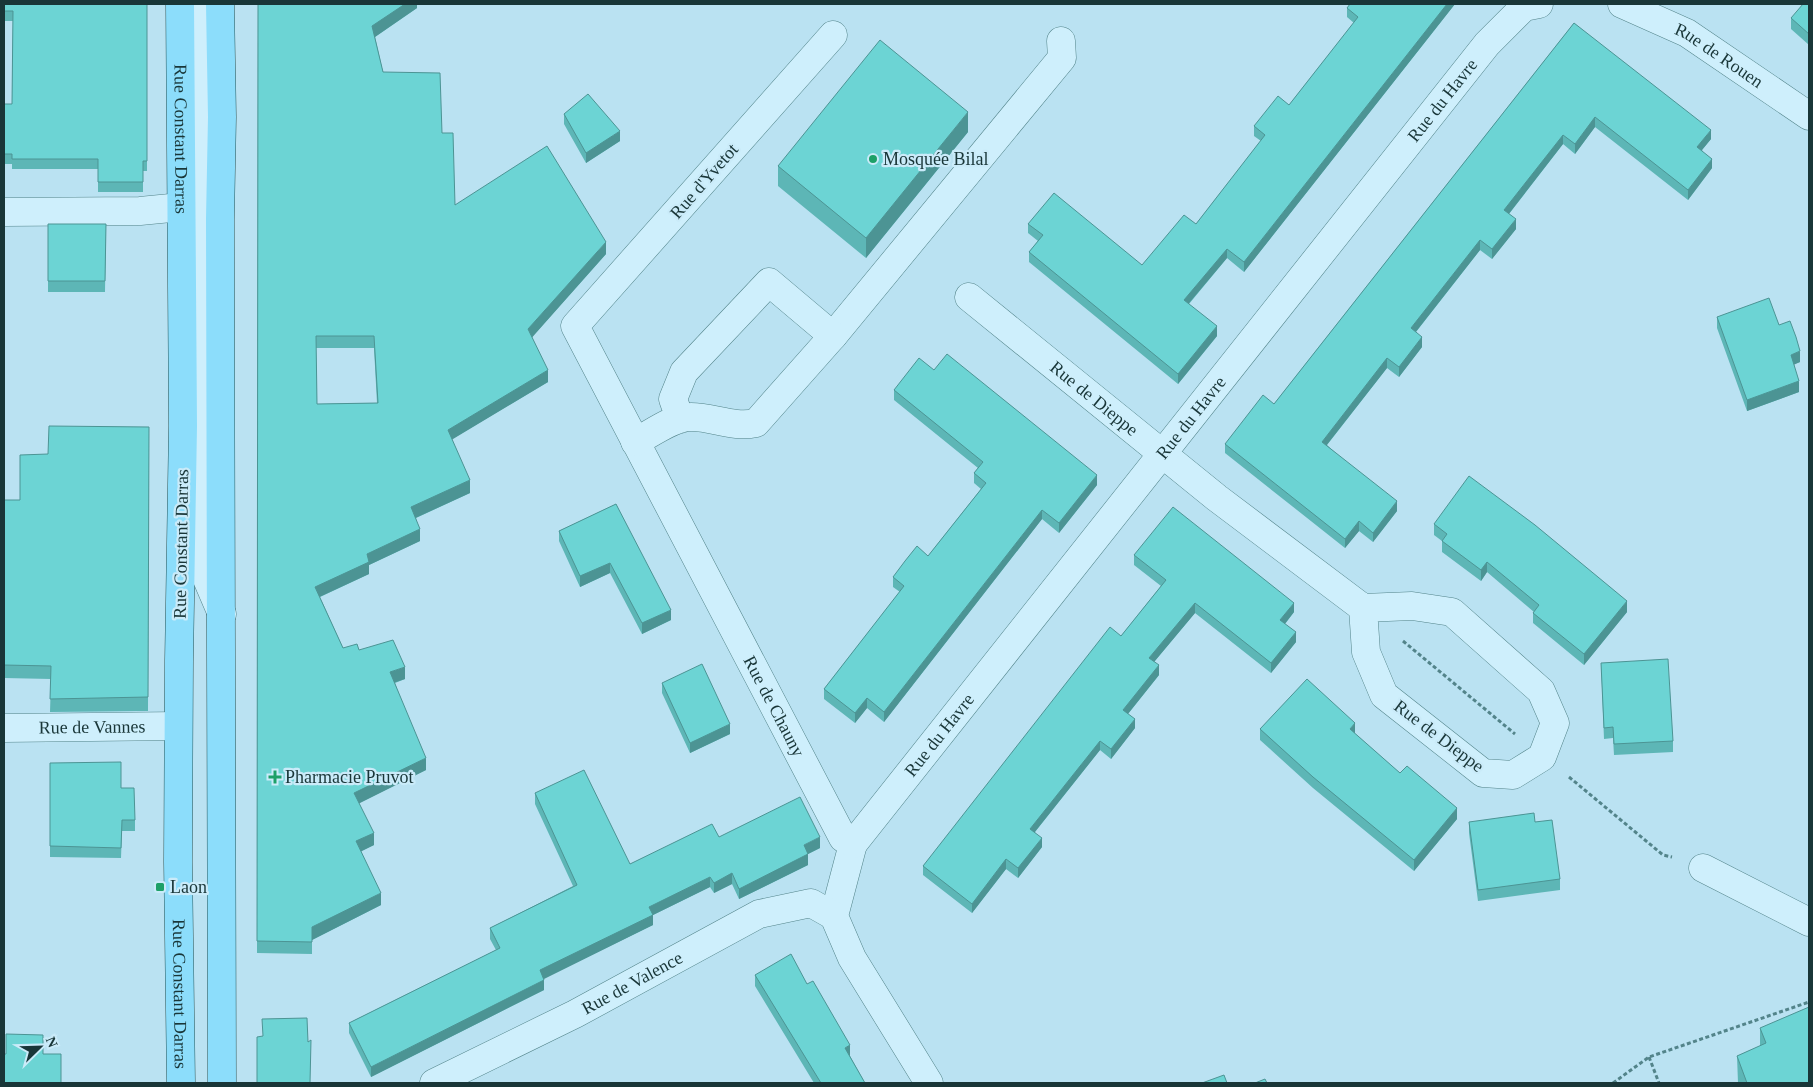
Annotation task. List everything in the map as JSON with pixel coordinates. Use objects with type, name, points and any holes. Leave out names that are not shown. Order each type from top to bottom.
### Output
[{"type":"main road","name":"Rue Constant Darras","points":[[180,4],[183,426],[178,726],[181,1083]]},
{"type":"main road","points":[[220,4],[222,117],[220,228],[222,1083]]},
{"type":"street","points":[[198,4],[204,572],[222,615]]},
{"type":"street","name":"Rue du Havre","points":[[853,844],[1487,44],[1524,7],[1539,4]]},
{"type":"street","name":"Rue de Rouen","points":[[1622,4],[1687,33],[1809,116]]},
{"type":"street","name":"Rue d'Yvetot","points":[[576,326],[833,35]]},
{"type":"street","points":[[635,442],[680,418],[691,417],[743,426],[756,423],[833,336],[1062,58],[1061,41]]},
{"type":"street","points":[[4,212],[140,211],[181,208]]},
{"type":"street","points":[[680,418],[673,399],[684,372],[769,282],[833,336]]},
{"type":"street","name":"Rue de Dieppe","points":[[969,297],[1164,452],[1217,498],[1363,608],[1412,606],[1452,612],[1541,691],[1555,723],[1542,757],[1513,775],[1483,773],[1384,695],[1366,652],[1363,608]]},
{"type":"street","name":"Rue de Chauny","points":[[576,326],[843,838],[853,844]]},
{"type":"street","name":"Rue de Vannes","points":[[4,728],[178,726]]},
{"type":"street","points":[[853,844],[834,916],[852,958],[929,1083]]},
{"type":"street","points":[[1703,868],[1809,922]]},
{"type":"street","name":"Rue de Valence","points":[[434,1083],[575,1014],[759,914],[811,903],[834,916]]},
{"type":"path","points":[[1613,1083],[1648,1058],[1809,1002]]},
{"type":"path","points":[[1648,1058],[1659,1083]]},
{"type":"building","points":[[4,4],[147,4],[147,161],[143,161],[143,182],[98,182],[98,159],[12,159],[12,154],[4,154],[4,104],[12,104],[13,11],[4,11]]},
{"type":"building","points":[[258,4],[405,4],[372,26],[383,72],[440,73],[442,133],[453,133],[455,205],[547,146],[606,242],[528,329],[548,370],[448,430],[470,480],[411,507],[420,529],[367,554],[369,562],[315,587],[343,648],[357,644],[359,650],[393,640],[405,667],[390,672],[426,758],[354,793],[374,833],[356,841],[381,893],[312,927],[312,942],[257,941]],"holes":[[[316,336],[374,336],[378,403],[317,404]]]},
{"type":"building","points":[[1350,4],[1447,4],[1244,262],[1227,249],[1184,300],[1217,326],[1178,374],[1029,252],[1043,235],[1028,224],[1054,193],[1142,265],[1184,215],[1196,224],[1265,135],[1254,126],[1278,96],[1289,105],[1358,17],[1347,8]]},
{"type":"building","points":[[1803,4],[1809,4],[1809,34],[1791,18]]},
{"type":"building","points":[[1574,23],[1711,130],[1697,147],[1712,159],[1688,190],[1595,117],[1575,144],[1563,135],[1504,210],[1516,219],[1492,249],[1480,240],[1411,328],[1422,337],[1399,367],[1387,358],[1322,442],[1397,501],[1373,533],[1359,521],[1345,539],[1225,444],[1263,395],[1274,404]]},
{"type":"building","name":"Mosquée Bilal","points":[[880,40],[968,112],[866,238],[778,166]]},
{"type":"building","points":[[588,94],[620,131],[586,153],[564,114]]},
{"type":"building","points":[[48,224],[106,224],[105,281],[48,281]]},
{"type":"building","points":[[1769,298],[1779,325],[1790,321],[1796,337],[1800,351],[1791,355],[1799,381],[1747,400],[1717,317]]},
{"type":"building","points":[[947,354],[1097,475],[1059,523],[1042,510],[884,712],[867,698],[855,713],[824,689],[904,586],[893,577],[905,561],[917,546],[928,556],[986,483],[974,473],[983,462],[894,390],[919,358],[934,370]]},
{"type":"building","points":[[49,426],[149,427],[148,697],[50,699],[51,666],[4,665],[4,500],[20,500],[20,455],[48,454]]},
{"type":"building","points":[[1469,476],[1535,525],[1627,601],[1584,654],[1533,613],[1539,605],[1487,562],[1481,570],[1442,541],[1447,534],[1434,524]]},
{"type":"building","points":[[616,504],[671,610],[642,623],[610,563],[580,576],[559,531]]},
{"type":"building","points":[[1173,507],[1294,603],[1280,620],[1296,632],[1271,663],[1195,603],[1149,658],[1159,665],[1123,710],[1135,719],[1111,749],[1100,741],[1030,829],[1042,838],[1018,868],[1006,859],[972,904],[923,866],[1110,627],[1121,636],[1166,580],[1134,555]]},
{"type":"building","points":[[1668,659],[1673,741],[1614,744],[1613,727],[1604,728],[1601,663]]},
{"type":"building","points":[[702,664],[730,724],[690,743],[662,683]]},
{"type":"building","points":[[1307,679],[1355,723],[1350,729],[1400,773],[1407,766],[1457,808],[1414,860],[1313,777],[1260,729]]},
{"type":"building","points":[[121,762],[121,788],[134,788],[135,820],[122,820],[121,848],[50,846],[50,763]]},
{"type":"building","points":[[584,770],[630,864],[712,824],[719,837],[800,797],[820,837],[804,845],[808,854],[739,889],[732,873],[714,883],[710,877],[649,907],[653,915],[540,970],[544,980],[371,1067],[349,1023],[500,948],[490,928],[577,885],[535,793]]},
{"type":"building","points":[[1534,813],[1535,822],[1552,820],[1560,879],[1478,890],[1469,822]]},
{"type":"building","points":[[791,954],[807,984],[813,981],[850,1045],[845,1048],[865,1083],[821,1083],[755,975]]},
{"type":"building","points":[[1809,1007],[1809,1083],[1747,1083],[1737,1056],[1766,1043],[1760,1028]]},
{"type":"building","points":[[307,1018],[308,1042],[311,1040],[310,1083],[257,1083],[257,1037],[263,1036],[262,1019]]},
{"type":"building","points":[[6,1034],[43,1035],[43,1054],[61,1054],[61,1083],[4,1083]]},
{"type":"building","points":[[1224,1075],[1227,1083],[1202,1083]]},
{"type":"building","points":[[1265,1079],[1267,1083],[1255,1083]]},
{"type":"place","name":"Mosquée Bilal","points":[[873,159]]},
{"type":"place","name":"Pharmacie Pruvot","points":[[275,777]]},
{"type":"place","name":"Laon","points":[[160,887]]}]
